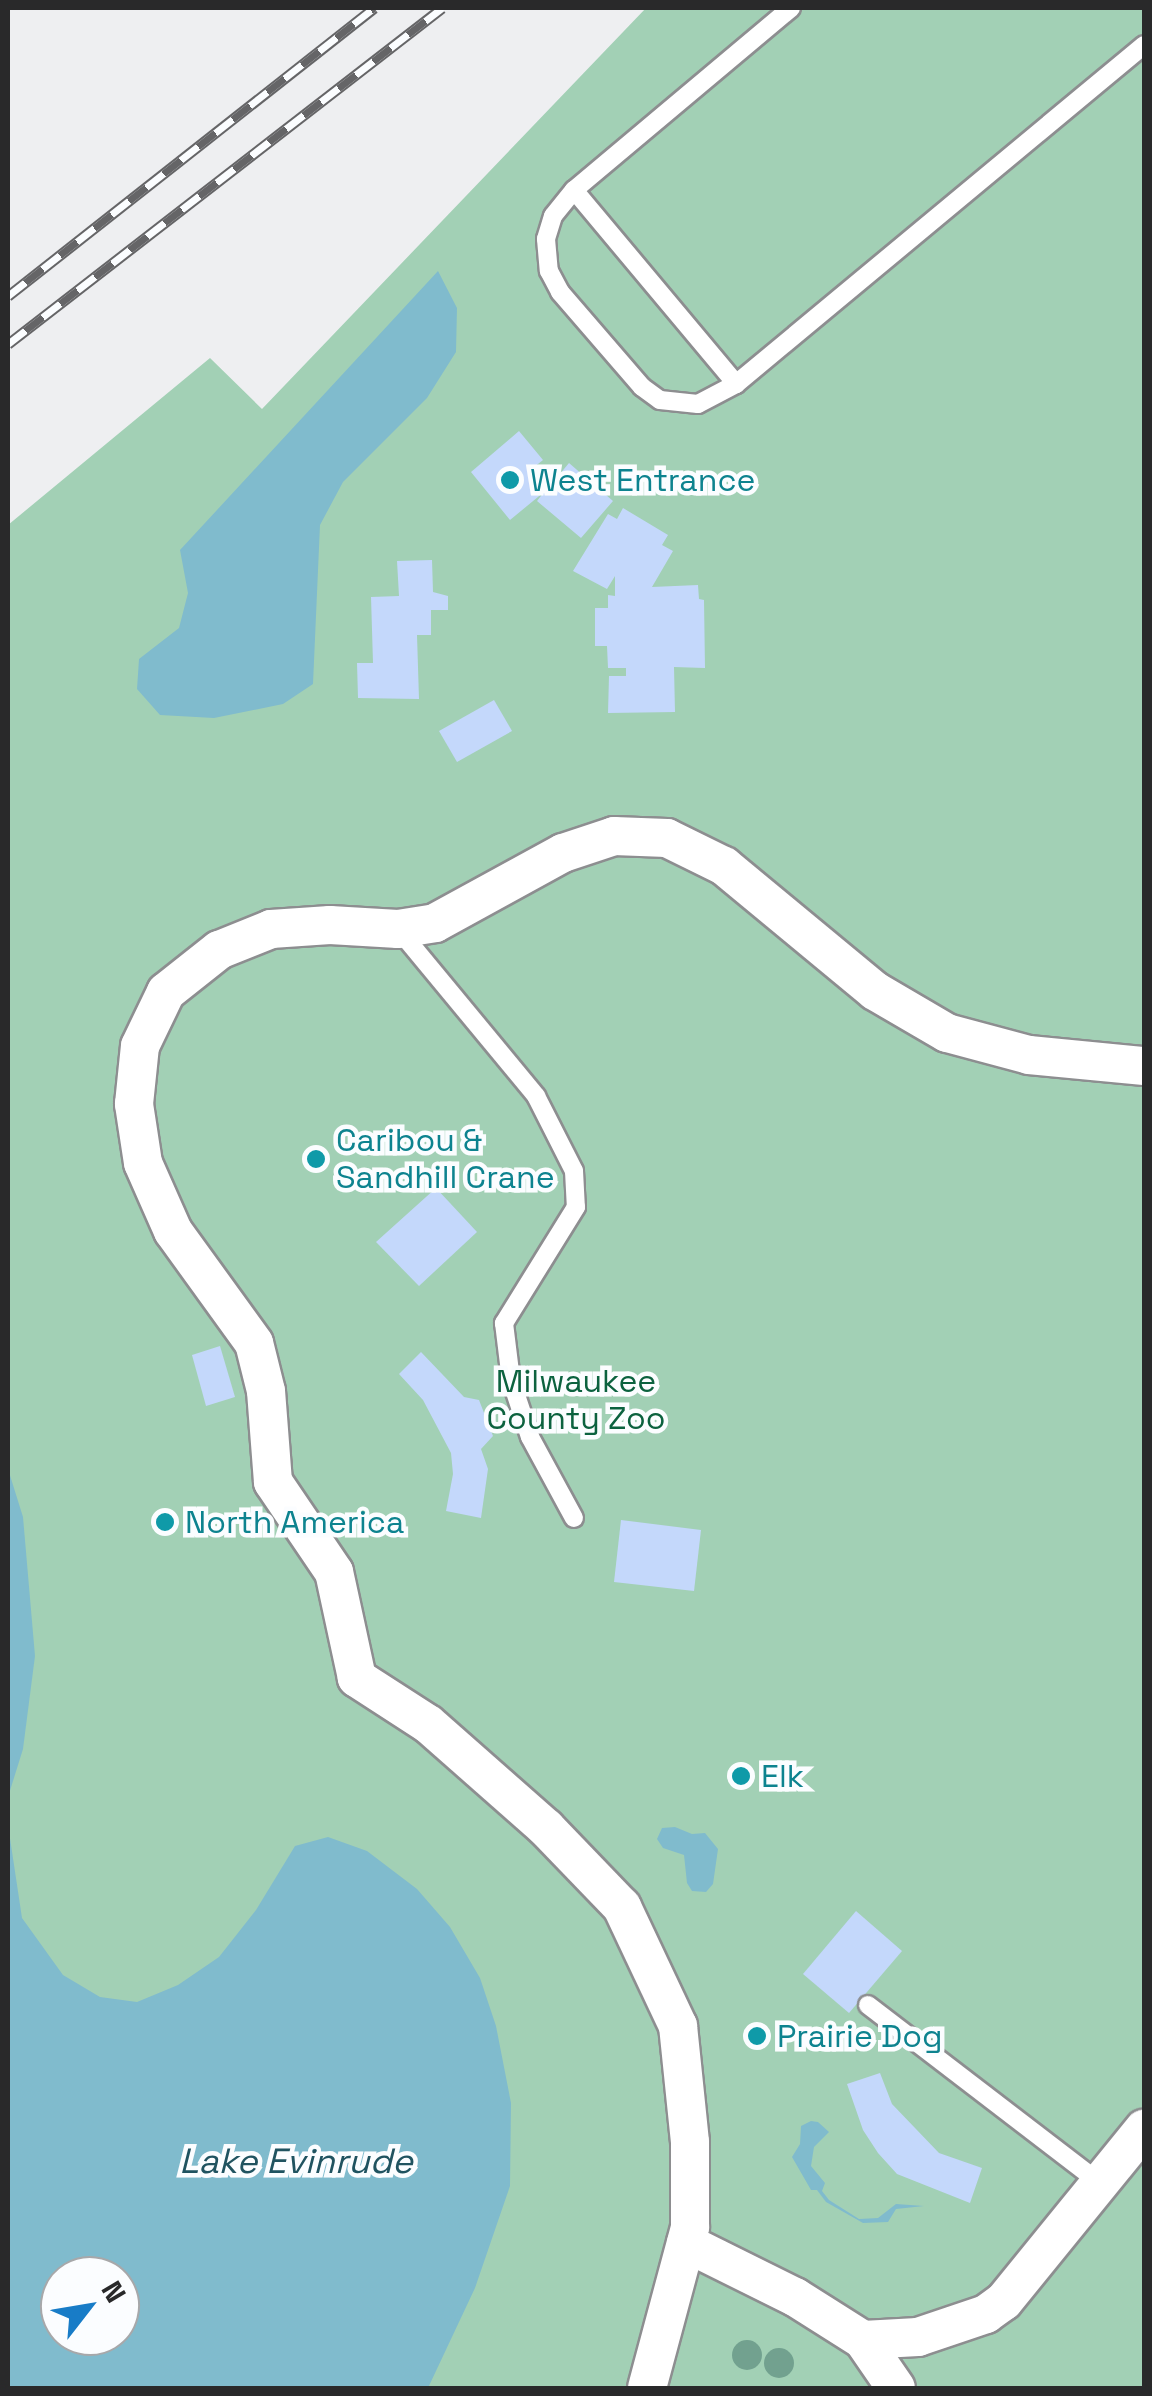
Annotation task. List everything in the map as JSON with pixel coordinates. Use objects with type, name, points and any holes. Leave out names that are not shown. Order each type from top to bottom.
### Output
[{"type":"street","points":[[647,2388],[690,2227],[690,2142],[678,2026],[622,1906],[546,1828],[428,1724],[357,1678],[334,1572],[273,1482],[266,1390],[254,1342],[173,1231],[143,1163],[134,1104],[140,1046],[166,992],[219,950],[271,930],[330,925],[398,929],[435,923],[563,853],[614,836],[666,838],[724,866],[874,991],[947,1033],[1029,1056],[1144,1066]]},
{"type":"street","points":[[863,2340],[918,2336],[986,2314],[1012,2295],[1144,2130]]},
{"type":"street","points":[[686,2243],[795,2297],[863,2340],[896,2388]]},
{"type":"lane","points":[[792,8],[574,190],[553,216],[546,239],[549,271],[560,292],[632,376],[660,400],[698,404],[736,384],[1144,45]]},
{"type":"lane","points":[[574,190],[736,384]]},
{"type":"lane","points":[[398,929],[536,1096],[574,1171],[576,1207],[504,1323],[511,1380],[530,1437],[574,1518]]},
{"type":"lane","points":[[868,2005],[1101,2184]]},
{"type":"green space","name":"Milwaukee County Zoo","points":[[646,8],[1144,8],[1144,2388],[8,2388],[8,525],[210,358],[262,409]]},
{"type":"water","points":[[438,271],[457,308],[456,352],[427,398],[343,482],[320,525],[313,684],[283,704],[214,718],[160,715],[137,689],[139,659],[179,628],[188,593],[180,550]]},
{"type":"water","points":[[8,1469],[23,1517],[35,1656],[23,1749],[8,1797]]},
{"type":"water","name":"Lake Evinrude","points":[[8,1825],[22,1918],[63,1975],[100,1997],[137,2002],[178,1985],[219,1957],[256,1910],[295,1846],[328,1837],[367,1851],[417,1889],[450,1927],[480,1978],[496,2026],[511,2103],[510,2186],[475,2288],[428,2388],[8,2388]]},
{"type":"water","points":[[675,1827],[692,1834],[705,1833],[718,1849],[713,1884],[706,1892],[692,1891],[687,1883],[684,1855],[663,1848],[657,1839],[662,1828]]},
{"type":"water","points":[[811,2121],[829,2132],[814,2147],[811,2166],[825,2183],[822,2191],[829,2200],[859,2219],[878,2218],[896,2204],[924,2206],[896,2209],[888,2222],[863,2223],[826,2202],[817,2190],[811,2190],[792,2157],[800,2144],[801,2126]]},
{"type":"building","points":[[519,431],[543,460],[533,468],[549,487],[569,463],[613,501],[581,538],[537,501],[544,492],[510,520],[471,472]]},
{"type":"building","points":[[623,508],[668,535],[662,545],[673,551],[652,587],[698,585],[699,599],[704,600],[705,668],[674,667],[675,712],[608,713],[609,676],[626,676],[626,668],[608,668],[607,646],[595,646],[595,608],[608,608],[608,595],[615,596],[615,576],[607,589],[573,571],[608,514],[617,519]]},
{"type":"building","points":[[432,560],[433,592],[448,596],[448,610],[431,610],[431,635],[417,635],[419,699],[358,698],[357,663],[373,663],[371,597],[399,596],[397,561]]},
{"type":"building","points":[[494,700],[512,731],[457,762],[439,731]]},
{"type":"building","points":[[436,1188],[477,1232],[419,1286],[376,1242]]},
{"type":"building","points":[[220,1346],[235,1397],[206,1406],[192,1355]]},
{"type":"building","points":[[421,1352],[464,1397],[479,1400],[493,1436],[481,1449],[488,1469],[481,1518],[446,1511],[453,1474],[451,1453],[423,1400],[399,1374]]},
{"type":"building","points":[[621,1520],[701,1530],[694,1591],[614,1582]]},
{"type":"building","points":[[856,1911],[902,1951],[849,2013],[803,1974]]},
{"type":"building","points":[[880,2073],[892,2104],[939,2153],[982,2168],[970,2203],[897,2174],[878,2153],[863,2130],[847,2084]]},
{"type":"railway","points":[[8,296],[374,8]]},
{"type":"railway","points":[[8,344],[442,8]]},
{"type":"place","name":"West Entrance","points":[[510,480]]},
{"type":"place","name":"Caribou & Sandhill Crane","points":[[316,1159]]},
{"type":"place","name":"North America","points":[[165,1522]]},
{"type":"place","name":"Elk","points":[[741,1776]]},
{"type":"place","name":"Prairie Dog","points":[[757,2036]]}]
